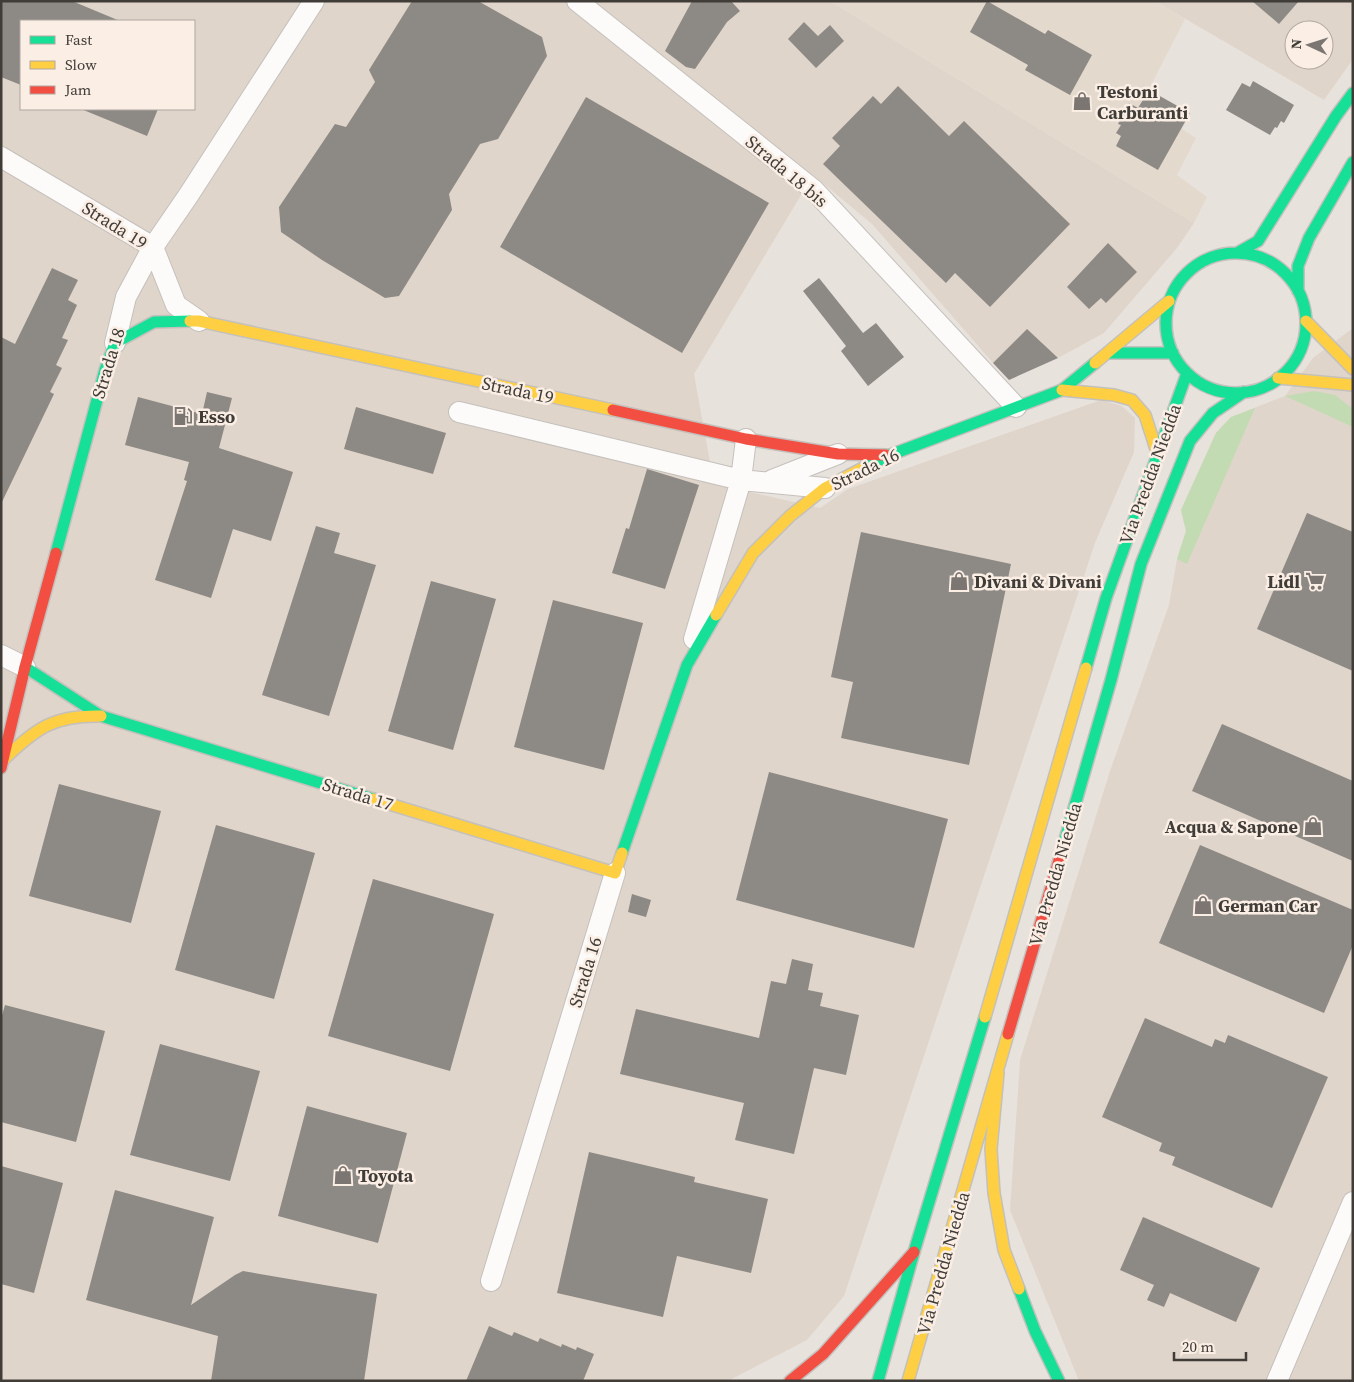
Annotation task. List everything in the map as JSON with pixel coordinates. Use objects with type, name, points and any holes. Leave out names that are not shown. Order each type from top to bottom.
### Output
[{"type":"main road","points":[[1237,252],[1258,241],[1336,116],[1353,93]]},
{"type":"main road","points":[[1298,291],[1298,266],[1309,238],[1353,162]]},
{"type":"main road","points":[[1237,252],[1252,254],[1272,263],[1290,278],[1298,291],[1304,305],[1306,321],[1304,338],[1299,353],[1290,367],[1278,378],[1262,387],[1244,392],[1224,392],[1204,385],[1187,373],[1173,353],[1167,336],[1166,318],[1169,301],[1178,284],[1190,270],[1206,260],[1237,252]]},
{"type":"main road","name":"Strada 16","points":[[616,873],[687,664],[753,553],[790,516],[825,488],[890,455],[1062,390],[1169,301]]},
{"type":"main road","name":"Strada 19","points":[[115,343],[154,322],[199,321],[746,439],[838,454],[890,455]]},
{"type":"main road","points":[[1306,321],[1353,369]]},
{"type":"main road","name":"Strada 18","points":[[2,764],[25,667],[105,370],[115,343]]},
{"type":"main road","points":[[1108,353],[1173,353]]},
{"type":"main road","name":"Via Predda Niedda","points":[[878,1381],[914,1252],[971,1065],[1106,598],[1187,373]]},
{"type":"main road","points":[[1278,378],[1353,385]]},
{"type":"main road","points":[[1062,390],[1114,395],[1132,400],[1145,415],[1157,452]]},
{"type":"main road","name":"Via Predda Niedda","points":[[908,1381],[1111,680],[1141,564],[1190,441],[1213,413],[1244,392]]},
{"type":"main road","name":"Strada 17","points":[[25,667],[101,716],[616,873]]},
{"type":"main road","name":"Strada 17","points":[[2,764],[24,740],[46,724],[73,716],[101,716]]},
{"type":"main road","points":[[998,1073],[991,1150],[994,1193],[1004,1250],[1035,1331],[1059,1381]]},
{"type":"main road","points":[[790,1381],[823,1354],[914,1252]]},
{"type":"street","name":"Strada 18","points":[[115,343],[126,297],[153,247],[314,1]]},
{"type":"street","name":"Strada 18 bis","points":[[577,1],[814,190],[1016,407]]},
{"type":"street","name":"Strada 19","points":[[1,157],[153,247],[176,305],[199,321]]},
{"type":"street","points":[[459,412],[741,480],[825,488]]},
{"type":"street","name":"Strada 16","points":[[687,664],[741,480],[746,439]]},
{"type":"street","name":"Strada 19","points":[[768,482],[838,454]]},
{"type":"street","points":[[1,655],[25,667]]},
{"type":"street","name":"Strada 16","points":[[491,1282],[616,873]]},
{"type":"street","points":[[1278,1381],[1349,1223],[1353,1202]]},
{"type":"shaded area","points":[[1,1],[830,1],[1194,223],[1177,248],[1104,333],[1058,358],[1012,378],[993,363],[872,224],[813,175],[694,374],[714,484],[820,508],[848,489],[1101,400],[1122,406],[1135,418],[1134,452],[1095,543],[844,1296],[807,1340],[728,1381],[1,1381]]},
{"type":"shaded area","name":"Testoni Carburanti","points":[[830,1],[1155,1],[1185,19],[1149,89],[1190,113],[1182,129],[1196,138],[1177,175],[1207,197],[1194,223]]},
{"type":"shaded area","points":[[1155,1],[1353,1],[1353,59],[1324,100]]},
{"type":"shaded area","points":[[1353,328],[1353,1381],[1079,1381],[1010,1210],[1020,1060],[1110,771],[1169,605],[1177,559],[1186,531],[1181,510],[1216,433],[1231,417],[1285,396],[1313,358]]},
{"type":"green space","points":[[1314,391],[1335,395],[1353,409],[1353,427],[1285,396]]},
{"type":"green space","points":[[1255,408],[1187,564],[1177,559],[1186,531],[1181,510],[1216,433],[1231,417]]},
{"type":"building","points":[[1,1],[72,1],[118,20],[20,20],[20,85],[1,77]]},
{"type":"building","points":[[412,1],[478,1],[542,37],[547,56],[498,139],[480,144],[449,194],[452,210],[399,296],[385,298],[322,260],[281,232],[279,207],[335,124],[346,127],[375,82],[369,70]]},
{"type":"building","points":[[692,1],[731,1],[740,11],[727,22],[695,69],[686,67],[665,51]]},
{"type":"building","points":[[987,1],[1045,34],[1048,30],[1092,55],[1070,95],[1025,70],[1028,65],[970,32]]},
{"type":"building","points":[[1252,1],[1299,1],[1279,24]]},
{"type":"building","points":[[804,22],[818,36],[830,25],[844,41],[816,68],[788,39]]},
{"type":"building","points":[[1253,81],[1294,105],[1284,123],[1281,121],[1270,135],[1226,110],[1242,83],[1250,87]]},
{"type":"building","points":[[898,86],[949,136],[964,121],[1070,224],[990,307],[955,273],[946,283],[823,164],[840,146],[832,138],[873,96],[881,104]]},
{"type":"building","points":[[1149,90],[1190,113],[1158,170],[1116,146],[1121,136],[1116,133],[1121,125],[1118,124],[1129,103],[1138,108]]},
{"type":"building","points":[[586,97],[769,203],[682,353],[500,247]]},
{"type":"building","points":[[83,110],[158,110],[147,136]]},
{"type":"building","points":[[1108,243],[1137,272],[1106,303],[1101,298],[1089,309],[1067,287]]},
{"type":"building","points":[[52,268],[78,280],[68,300],[77,305],[62,338],[68,340],[56,365],[62,368],[50,392],[54,394],[1,504],[1,337],[15,344]]},
{"type":"building","points":[[819,278],[863,333],[876,323],[904,357],[868,386],[841,351],[846,346],[803,291]]},
{"type":"building","points":[[1027,329],[1058,358],[1009,380],[993,363]]},
{"type":"building","points":[[207,392],[232,398],[219,448],[293,472],[271,541],[233,529],[211,598],[155,580],[187,481],[184,480],[189,462],[125,445],[138,397],[202,414]]},
{"type":"building","points":[[356,407],[446,433],[433,474],[344,449]]},
{"type":"building","points":[[647,469],[699,485],[665,589],[612,573],[626,528],[629,529]]},
{"type":"building","name":"Lidl","points":[[1307,513],[1353,532],[1353,671],[1257,629]]},
{"type":"building","points":[[316,526],[340,533],[334,553],[376,565],[329,716],[262,695]]},
{"type":"building","points":[[861,532],[1011,564],[969,765],[841,738],[853,682],[831,677]]},
{"type":"building","points":[[431,581],[496,599],[453,750],[388,731]]},
{"type":"building","points":[[553,600],[643,623],[604,770],[514,747]]},
{"type":"building","name":"Acqua & Sapone","points":[[1222,724],[1353,781],[1353,861],[1192,791]]},
{"type":"building","points":[[769,772],[948,819],[914,948],[736,900]]},
{"type":"building","points":[[59,784],[161,811],[131,923],[29,896]]},
{"type":"building","points":[[216,825],[315,853],[274,999],[175,970]]},
{"type":"building","points":[[1200,845],[1353,910],[1353,945],[1324,1013],[1159,943]]},
{"type":"building","points":[[373,879],[494,914],[450,1071],[328,1036]]},
{"type":"building","points":[[632,894],[651,900],[646,917],[628,912]]},
{"type":"building","points":[[792,959],[813,964],[808,990],[823,993],[820,1006],[859,1015],[846,1075],[814,1068],[794,1154],[735,1140],[744,1103],[620,1074],[636,1009],[759,1038],[771,981],[786,984]]},
{"type":"building","points":[[5,1005],[105,1031],[76,1142],[1,1122],[1,1019]]},
{"type":"building","points":[[1145,1018],[1212,1047],[1215,1039],[1225,1043],[1228,1035],[1328,1077],[1272,1208],[1172,1165],[1175,1157],[1159,1151],[1162,1143],[1102,1117]]},
{"type":"building","points":[[160,1044],[260,1071],[230,1181],[130,1155]]},
{"type":"building","name":"Toyota","points":[[307,1106],[407,1133],[378,1243],[278,1216]]},
{"type":"building","points":[[589,1152],[695,1177],[694,1182],[768,1199],[751,1273],[677,1256],[663,1317],[557,1293]]},
{"type":"building","points":[[1,1166],[63,1183],[34,1293],[1,1284]]},
{"type":"building","points":[[115,1190],[214,1217],[191,1305],[243,1271],[377,1294],[364,1381],[211,1381],[218,1336],[86,1300]]},
{"type":"building","points":[[1143,1217],[1260,1268],[1236,1322],[1170,1293],[1164,1307],[1147,1300],[1154,1285],[1120,1270]]},
{"type":"building","points":[[489,1326],[512,1336],[514,1332],[538,1342],[540,1338],[561,1347],[562,1344],[576,1350],[577,1347],[594,1354],[583,1381],[466,1381]]},
{"type":"traffic: fast","points":[[1237,253],[1258,241],[1336,116],[1353,93]]},
{"type":"traffic: fast","points":[[1298,291],[1298,266],[1309,238],[1353,162]]},
{"type":"traffic: fast","points":[[1236,253],[1263,259],[1275,265],[1285,274],[1294,284],[1300,296],[1306,323],[1300,350],[1294,362],[1285,372],[1275,381],[1263,387],[1236,393],[1209,387],[1197,381],[1187,372],[1178,362],[1172,350],[1166,323],[1172,296],[1178,284],[1187,274],[1197,265],[1209,259],[1236,253]]},
{"type":"traffic: fast","points":[[56,553],[105,370],[115,343],[154,322],[190,321]]},
{"type":"traffic: fast","points":[[1108,353],[1173,353]]},
{"type":"traffic: fast","points":[[863,468],[890,455],[1062,390],[1095,363]]},
{"type":"traffic: fast","points":[[1086,668],[1106,598],[1187,373]]},
{"type":"traffic: fast","points":[[1060,857],[1111,680],[1141,564],[1190,441],[1213,413],[1244,392]]},
{"type":"traffic: fast","points":[[622,853],[687,665],[716,615]]},
{"type":"traffic: fast","points":[[25,667],[101,716],[373,799]]},
{"type":"traffic: fast","points":[[878,1381],[914,1252],[985,1017]]},
{"type":"traffic: fast","points":[[1019,1289],[1035,1331],[1059,1381]]},
{"type":"traffic: slow","points":[[1095,363],[1169,301]]},
{"type":"traffic: slow","points":[[190,321],[199,321],[613,410]]},
{"type":"traffic: slow","points":[[1306,321],[1353,369]]},
{"type":"traffic: slow","points":[[1278,378],[1353,385]]},
{"type":"traffic: slow","points":[[1062,390],[1114,395],[1132,400],[1145,415],[1157,452]]},
{"type":"traffic: slow","points":[[716,615],[753,553],[790,516],[825,488],[863,468]]},
{"type":"traffic: slow","points":[[985,1017],[1086,668]]},
{"type":"traffic: slow","points":[[3,760],[26,739],[58,721],[85,716],[101,716]]},
{"type":"traffic: slow","points":[[373,799],[615,873],[622,853]]},
{"type":"traffic: slow","points":[[908,1381],[1008,1034]]},
{"type":"traffic: slow","points":[[998,1073],[991,1149],[994,1193],[1004,1250],[1019,1289]]},
{"type":"traffic: jam","points":[[613,410],[746,439],[838,454],[886,455]]},
{"type":"traffic: jam","points":[[1,768],[25,667],[56,553]]},
{"type":"traffic: jam","points":[[1008,1034],[1060,857]]},
{"type":"traffic: jam","points":[[790,1381],[823,1354],[914,1252]]},
{"type":"place","name":"Testoni Carburanti","points":[[1082,101]]},
{"type":"place","name":"Esso","points":[[183,416]]},
{"type":"place","name":"Divani & Divani","points":[[959,581]]},
{"type":"place","name":"Lidl","points":[[1315,581]]},
{"type":"place","name":"Acqua & Sapone","points":[[1313,826]]},
{"type":"place","name":"German Car","points":[[1203,905]]},
{"type":"place","name":"Toyota","points":[[343,1175]]}]
